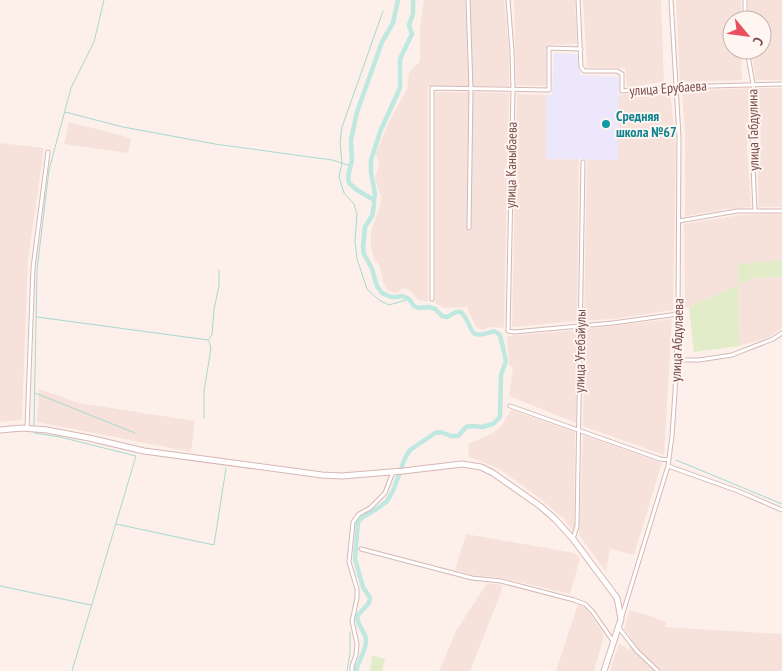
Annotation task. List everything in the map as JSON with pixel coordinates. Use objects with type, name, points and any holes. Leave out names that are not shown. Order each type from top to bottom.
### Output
[{"type":"main road","points":[[0,430],[32,429],[90,438],[144,451],[322,475],[342,476],[462,464],[481,467],[493,473],[540,506],[573,538],[617,598],[621,619]]},
{"type":"main road","name":"улица Абдулаева","points":[[604,671],[621,619]]},
{"type":"street","points":[[468,0],[471,89],[468,228]]},
{"type":"street","name":"улица Каныбаева","points":[[508,0],[513,90],[508,331],[580,326]]},
{"type":"street","name":"улица Ерубаева","points":[[578,0],[582,67],[584,71],[617,71],[622,74],[622,91],[676,87],[782,84]]},
{"type":"street","name":"улица Абдулаева","points":[[621,619],[668,466],[676,392],[679,137],[671,0]]},
{"type":"street","points":[[432,299],[432,88],[549,90],[549,48],[581,49]]},
{"type":"street","name":"улица Габдулина","points":[[749,60],[753,84],[756,125],[752,144],[755,211]]},
{"type":"street","points":[[32,429],[33,268],[48,152]]},
{"type":"street","name":"улица Утебайулы","points":[[573,538],[578,526],[583,162]]},
{"type":"street","points":[[679,220],[737,211],[782,211]]},
{"type":"street","points":[[580,326],[678,314]]},
{"type":"street","points":[[676,360],[699,360],[732,355],[773,339],[782,333]]},
{"type":"street","points":[[510,406],[660,459],[668,460]]},
{"type":"street","points":[[668,466],[738,491],[782,510]]},
{"type":"street","points":[[352,671],[357,644],[352,622],[357,589],[349,562],[353,522],[385,493],[398,471]]},
{"type":"street","points":[[361,549],[472,578],[501,581],[585,604],[614,642]]},
{"type":"street","points":[[618,627],[637,652],[658,671]]},
{"type":"shaded area","points":[[424,0],[504,0],[509,51],[509,86],[428,86],[428,302],[418,300],[411,291],[404,288],[396,293],[387,290],[383,282],[380,266],[374,259],[371,247],[371,231],[381,197],[375,178],[379,165],[376,153],[390,120],[407,89],[409,73],[420,61],[420,25]]},
{"type":"shaded area","points":[[514,0],[575,0],[577,44],[547,45],[546,86],[516,85]]},
{"type":"shaded area","points":[[583,0],[661,0],[664,82],[627,87],[625,68],[587,67]]},
{"type":"shaded area","points":[[676,0],[741,0],[741,10],[722,10],[722,60],[741,60],[742,80],[680,82]]},
{"type":"shaded area","points":[[748,0],[782,0],[782,80],[756,80],[753,60],[772,60],[772,10],[748,10]]},
{"type":"shaded area","points":[[554,53],[577,54],[580,75],[619,77],[618,160],[546,159],[546,95],[552,95]]},
{"type":"shaded area","points":[[749,88],[751,125],[747,145],[751,207],[685,216],[685,136],[682,91]]},
{"type":"shaded area","points":[[757,88],[782,88],[782,207],[758,207],[758,165],[761,135]]},
{"type":"shaded area","points":[[670,91],[676,148],[673,310],[613,319],[584,321],[587,160],[618,160],[618,95]]},
{"type":"shaded area","points":[[435,92],[509,93],[504,328],[490,327],[482,330],[475,326],[467,307],[444,308],[435,303]]},
{"type":"shaded area","points":[[517,94],[546,95],[546,159],[579,159],[577,321],[512,327]]},
{"type":"shaded area","points":[[69,122],[131,138],[128,153],[64,144]]},
{"type":"shaded area","points":[[0,143],[44,148],[28,260],[22,420],[0,422]]},
{"type":"shaded area","points":[[782,214],[782,260],[738,264],[739,284],[754,278],[782,277],[782,328],[770,337],[739,346],[738,285],[685,309],[684,224],[740,215]]},
{"type":"shaded area","points":[[672,319],[664,455],[583,426],[584,329]]},
{"type":"shaded area","points":[[577,330],[576,423],[509,396],[513,367],[509,365],[507,336]]},
{"type":"shaded area","points":[[39,389],[79,403],[195,421],[191,452],[37,422]]},
{"type":"shaded area","points":[[511,410],[575,432],[573,531],[564,519],[539,498],[498,468],[469,457],[468,444],[493,433],[501,426]]},
{"type":"shaded area","points":[[583,435],[662,463],[634,555],[610,549],[606,572],[579,535]]},
{"type":"shaded area","points":[[466,534],[575,553],[580,558],[570,594],[502,578],[474,575],[455,570]]},
{"type":"shaded area","points":[[487,583],[502,585],[502,590],[470,671],[439,671],[456,631]]},
{"type":"shaded area","points":[[578,604],[586,608],[604,635],[594,671],[556,671]]},
{"type":"shaded area","points":[[630,610],[666,622],[665,627],[782,634],[782,671],[610,671],[619,643],[629,650],[632,639],[624,629]]},
{"type":"green space","points":[[782,260],[782,277],[754,278],[738,285],[738,264]]},
{"type":"green space","points":[[738,285],[739,346],[694,352],[689,307]]},
{"type":"green space","points":[[372,655],[385,659],[382,671],[370,671]]},
{"type":"waterway","points":[[34,426],[37,270],[49,170],[71,88],[94,42],[104,0]]},
{"type":"waterway","points":[[374,200],[349,183],[348,177],[352,160],[351,140],[357,112],[382,42],[393,23],[398,0]]},
{"type":"waterway","points":[[357,671],[366,639],[357,616],[369,603],[370,598],[363,587],[355,559],[358,522],[387,501],[410,450],[435,433],[441,432],[451,436],[458,436],[466,427],[482,427],[493,424],[500,417],[501,375],[506,361],[500,335],[494,331],[479,335],[475,334],[461,312],[456,312],[447,317],[442,316],[435,309],[429,307],[418,308],[409,299],[402,296],[391,297],[382,293],[377,286],[372,269],[364,254],[365,227],[372,216],[375,194],[371,160],[380,132],[400,88],[400,59],[412,34],[409,25],[413,14],[413,0]]},
{"type":"waterway","points":[[383,11],[342,127],[340,142],[342,163],[339,177],[344,193],[354,204],[357,214],[355,241],[357,259],[367,289],[379,300],[389,305],[409,299]]},
{"type":"waterway","points":[[65,112],[123,127],[215,144],[332,160],[351,166]]},
{"type":"waterway","points":[[37,317],[208,340],[212,335],[214,309],[219,286],[219,270]]},
{"type":"waterway","points":[[204,418],[204,391],[211,348],[209,341]]},
{"type":"waterway","points":[[35,393],[135,433]]},
{"type":"waterway","points":[[34,430],[34,433],[60,437],[136,456],[72,671]]},
{"type":"waterway","points":[[676,460],[782,504]]},
{"type":"waterway","points":[[116,524],[214,545],[226,468]]},
{"type":"waterway","points":[[0,586],[91,605]]},
{"type":"waterway","points":[[347,671],[350,653],[350,632]]},
{"type":"place","name":"Средняя школа №67","points":[[606,124]]}]
